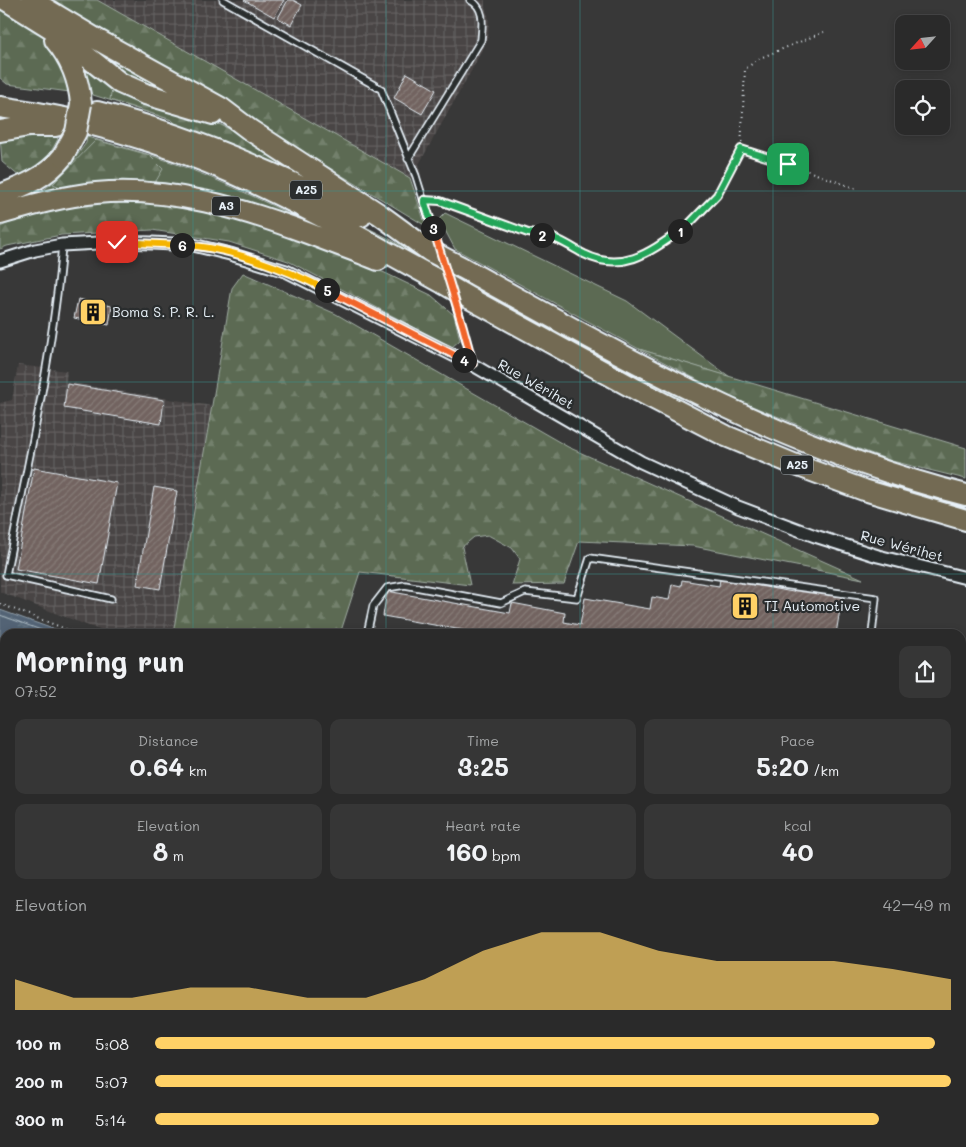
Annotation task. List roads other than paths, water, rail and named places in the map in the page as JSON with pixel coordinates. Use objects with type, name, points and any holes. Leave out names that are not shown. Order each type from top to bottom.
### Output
[{"type":"highway","points":[[0,207],[44,183],[73,140],[79,124],[81,104],[78,82],[71,62],[61,46],[18,3]]},
{"type":"highway","points":[[18,3],[120,83],[145,94],[208,112],[250,130],[379,214],[444,266]]},
{"type":"highway","name":"A25","points":[[0,94],[64,104],[125,119],[218,151],[335,203],[444,266],[737,414],[872,467],[966,494]]},
{"type":"highway","name":"A25","points":[[0,107],[61,117],[125,134],[176,151],[260,185],[444,266],[469,298],[666,406],[726,436],[839,481],[966,520]]},
{"type":"highway","points":[[0,131],[18,127],[43,126],[125,134]]},
{"type":"highway","points":[[0,195],[40,178],[59,161]]},
{"type":"highway","name":"A3","points":[[0,214],[54,200],[98,193],[138,193],[180,197],[226,206],[249,213],[353,250],[386,264],[444,266]]},
{"type":"street","name":"Rue Wérihet","points":[[0,261],[35,250],[62,245],[117,242],[152,243],[194,245],[286,271],[308,280],[473,364],[640,462],[738,506],[815,536],[878,556],[966,578]]},
{"type":"lane","points":[[223,0],[381,89],[424,200],[473,364]]},
{"type":"lane","points":[[408,159],[481,40],[483,18],[474,2],[470,0]]},
{"type":"lane","points":[[62,245],[59,278],[45,368],[6,575],[111,599]]},
{"type":"lane","points":[[368,629],[373,606],[387,588],[405,585],[501,602],[525,592],[577,598],[590,558],[876,598],[873,629]]},
{"type":"water","points":[[0,610],[53,629],[0,629]]},
{"type":"place","name":"Boma S. P. R. L.","points":[[93,312]]},
{"type":"place","name":"TI Automotive","points":[[745,606]]}]
